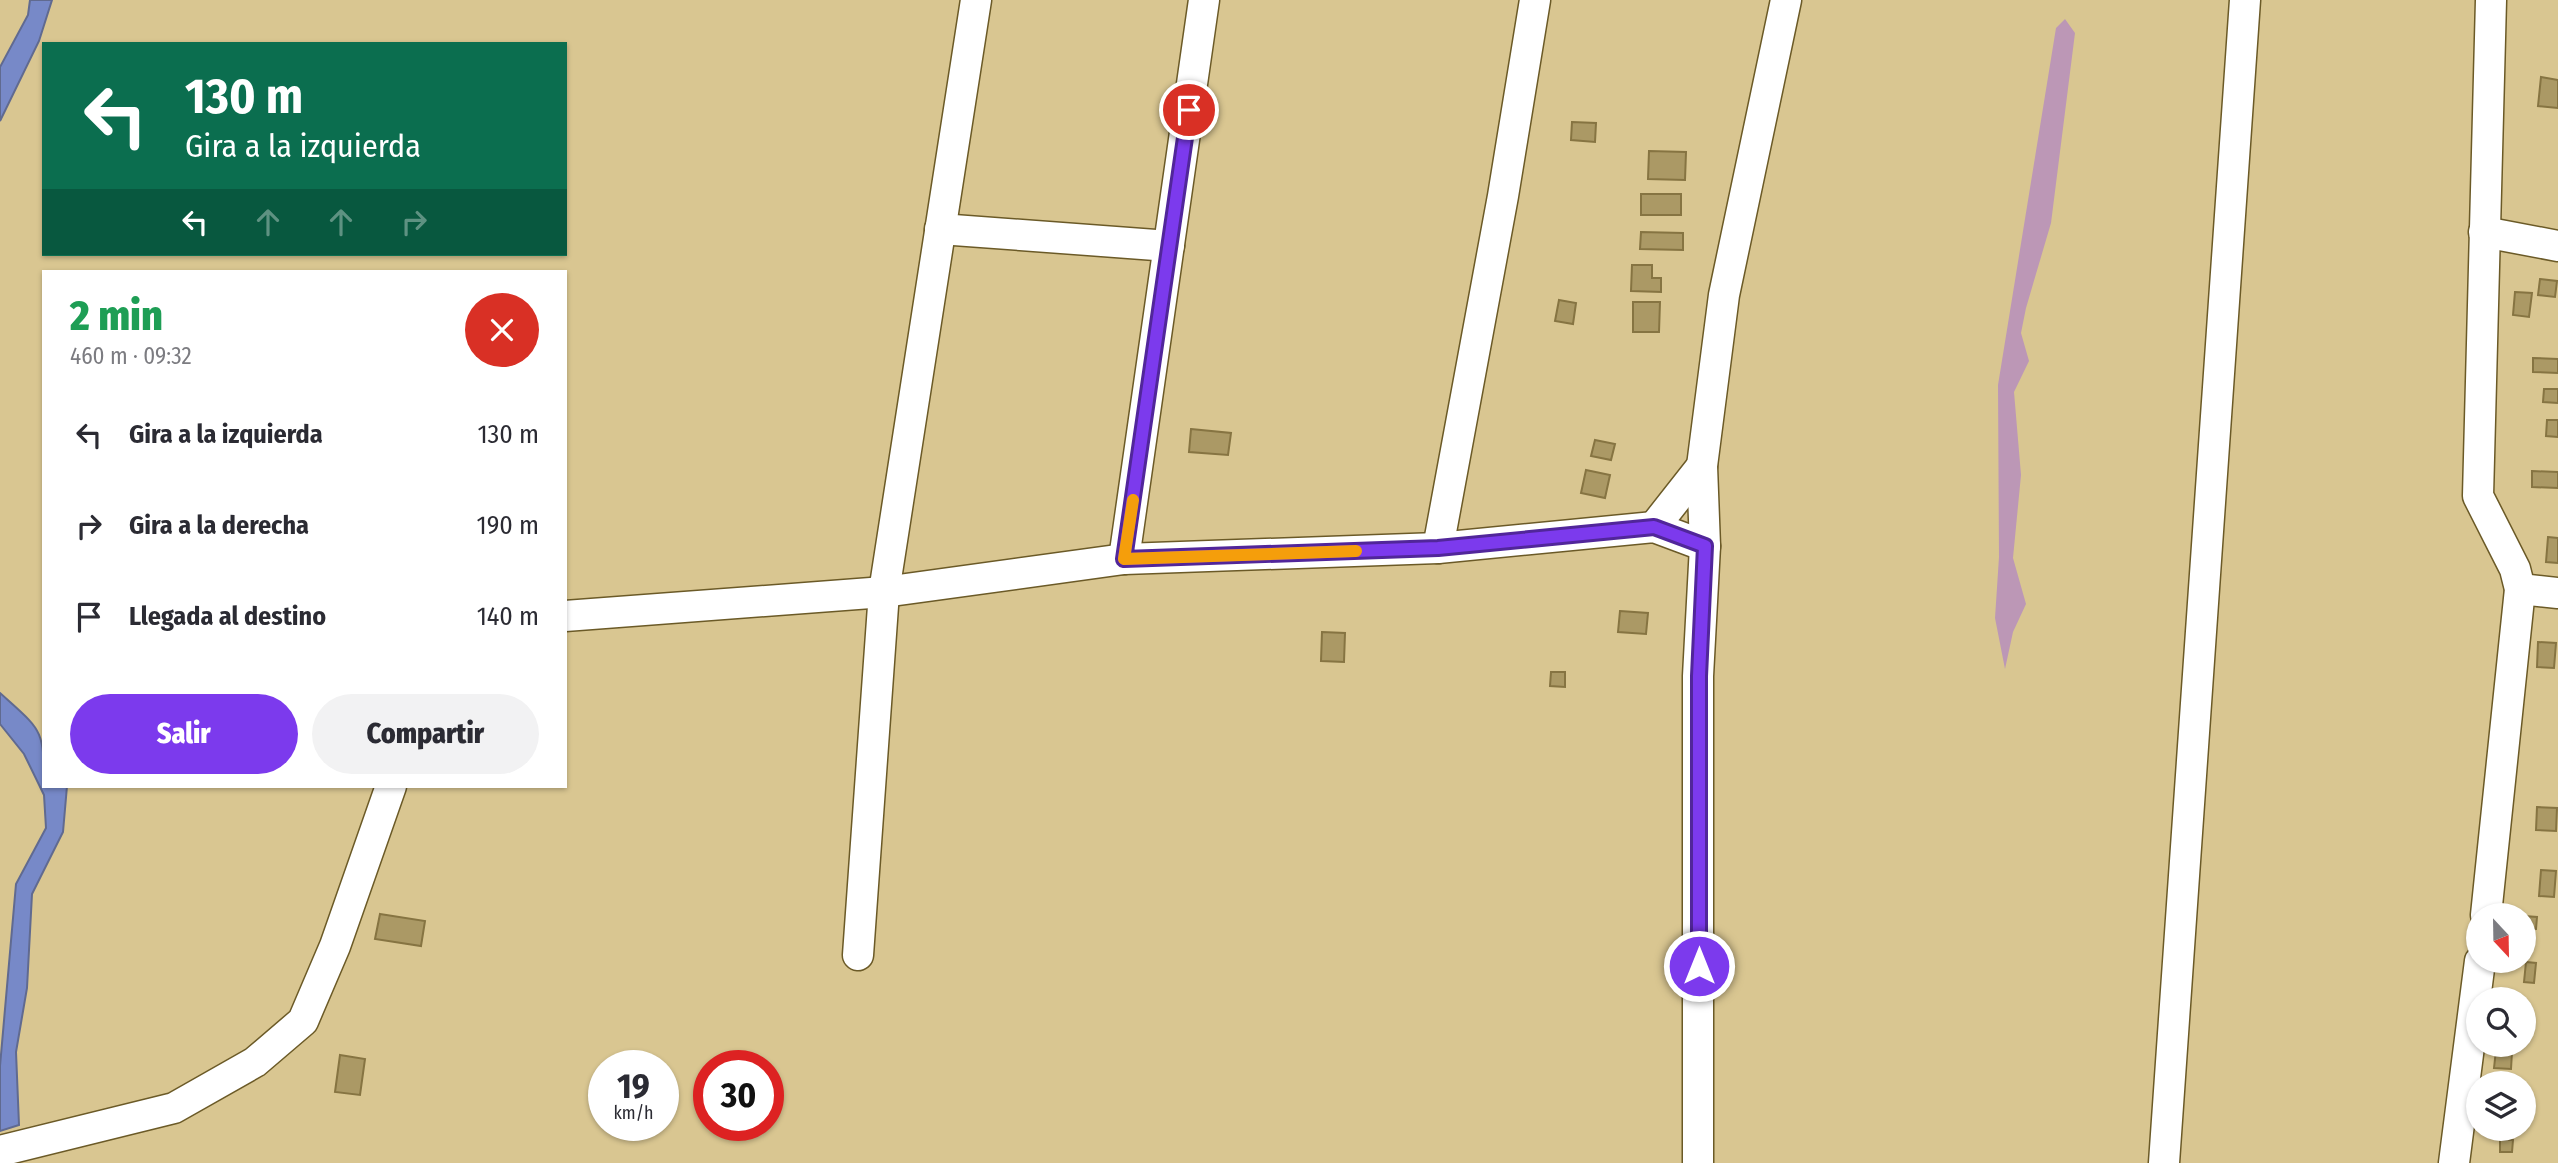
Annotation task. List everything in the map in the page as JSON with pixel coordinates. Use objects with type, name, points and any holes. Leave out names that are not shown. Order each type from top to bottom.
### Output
[{"type":"street","points":[[858,955],[884,592],[976,0]]},
{"type":"street","points":[[1124,559],[1204,0]]},
{"type":"street","points":[[1438,548],[1503,196],[1535,0]]},
{"type":"street","points":[[1698,1163],[1699,676],[1705,546],[1702,466],[1724,295],[1786,0]]},
{"type":"street","points":[[2164,1163],[2245,0]]},
{"type":"street","points":[[2487,903],[2520,589],[2515,569],[2479,496],[2491,0]]},
{"type":"street","points":[[940,229],[1169,246]]},
{"type":"street","points":[[2484,232],[2558,246]]},
{"type":"street","points":[[1654,527],[1702,466]]},
{"type":"street","points":[[567,617],[884,592],[1124,559],[1438,548],[1654,527],[1705,546]]},
{"type":"street","points":[[2520,589],[2558,593]]},
{"type":"street","points":[[12,1147],[174,1108],[255,1062],[303,1021],[335,946],[390,788]]},
{"type":"street","points":[[2454,1163],[2478,973]]},
{"type":"shaded area","points":[[2065,19],[2075,33],[2051,223],[2021,333],[2029,361],[2014,392],[2021,475],[2013,558],[2026,604],[2013,632],[2005,669],[1995,618],[1999,557],[1998,385],[2056,28]]},
{"type":"water","points":[[30,0],[52,0],[39,41],[0,121],[0,67],[28,15]]},
{"type":"water","points":[[0,693],[25,715],[38,732],[42,746],[42,788],[67,788],[63,832],[32,894],[27,988],[16,1052],[19,1125],[0,1131],[0,1066],[16,884],[46,828],[44,795],[24,754],[0,724]]},
{"type":"building","points":[[2541,77],[2558,80],[2558,108],[2538,106]]},
{"type":"building","points":[[1572,122],[1596,123],[1595,142],[1571,140]]},
{"type":"building","points":[[1649,151],[1686,152],[1685,180],[1648,179]]},
{"type":"building","points":[[1641,194],[1681,194],[1681,215],[1641,215]]},
{"type":"building","points":[[1641,232],[1683,233],[1683,250],[1640,249]]},
{"type":"building","points":[[1632,265],[1652,265],[1652,278],[1661,278],[1661,292],[1631,291]]},
{"type":"building","points":[[2540,279],[2557,281],[2555,297],[2538,295]]},
{"type":"building","points":[[2515,292],[2532,293],[2529,317],[2513,315]]},
{"type":"building","points":[[1559,300],[1576,303],[1573,324],[1555,321]]},
{"type":"building","points":[[1633,302],[1660,302],[1659,332],[1633,332]]},
{"type":"building","points":[[2533,358],[2558,359],[2558,373],[2533,372]]},
{"type":"building","points":[[2544,389],[2558,389],[2558,403],[2543,402]]},
{"type":"building","points":[[2547,420],[2558,420],[2558,437],[2546,436]]},
{"type":"building","points":[[1191,429],[1231,433],[1228,455],[1189,452]]},
{"type":"building","points":[[1595,440],[1615,444],[1611,460],[1591,456]]},
{"type":"building","points":[[1586,470],[1610,475],[1605,498],[1581,493]]},
{"type":"building","points":[[2532,471],[2558,472],[2558,488],[2532,487]]},
{"type":"building","points":[[2548,537],[2558,538],[2558,563],[2546,562]]},
{"type":"building","points":[[1620,611],[1648,613],[1646,634],[1618,632]]},
{"type":"building","points":[[1322,632],[1345,633],[1344,662],[1321,661]]},
{"type":"building","points":[[2538,642],[2556,643],[2554,668],[2537,667]]},
{"type":"building","points":[[1551,672],[1565,672],[1565,687],[1550,686]]},
{"type":"building","points":[[2537,807],[2557,808],[2556,831],[2536,830]]},
{"type":"building","points":[[2541,870],[2556,871],[2554,897],[2539,896]]},
{"type":"building","points":[[380,914],[425,921],[421,946],[375,939]]},
{"type":"building","points":[[2525,973],[2535,973],[2534,983],[2524,982]]},
{"type":"building","points":[[340,1055],[365,1059],[360,1095],[335,1092]]},
{"type":"building","points":[[2495,1057],[2512,1057],[2511,1069],[2494,1068]]},
{"type":"building","points":[[2500,1141],[2513,1141],[2512,1152],[2500,1152]]},
{"type":"slow traffic","points":[[1133,500],[1124,559],[1356,551]]},
{"type":"route","points":[[1189,110],[1124,559],[1438,548],[1654,527],[1705,546],[1699,676],[1699,966]]}]
